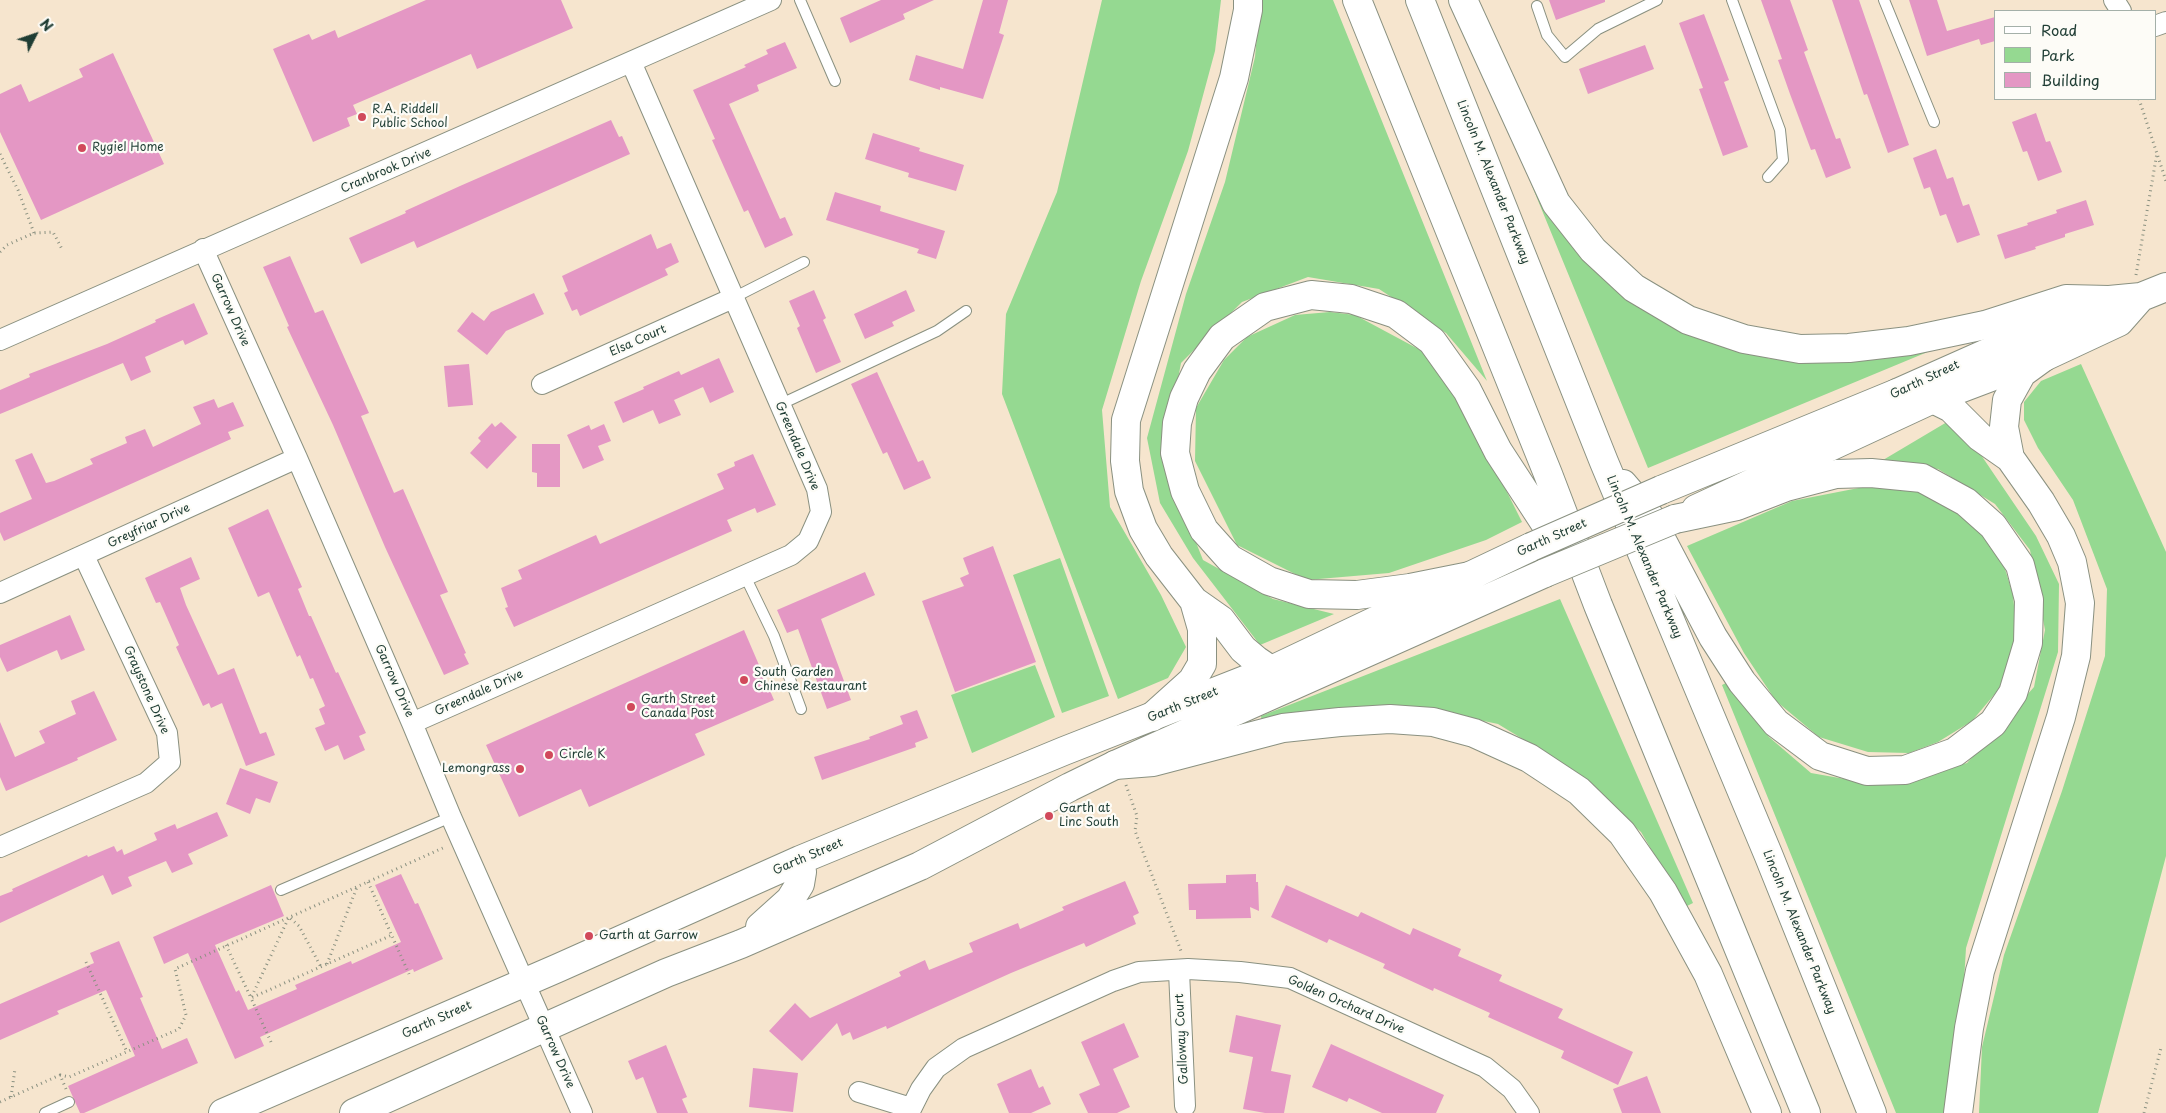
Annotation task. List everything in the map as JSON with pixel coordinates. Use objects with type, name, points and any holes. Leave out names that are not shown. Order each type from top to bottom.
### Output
[{"type":"main road","points":[[1248,0],[1248,10],[1234,78],[1126,420],[1125,461],[1129,492],[1143,529],[1159,556],[1194,600],[1221,620],[1243,649],[1270,670],[1278,675],[1301,681]]},
{"type":"main road","points":[[1356,0],[1544,464],[1598,605],[1806,1113]]},
{"type":"main road","name":"Lincoln M. Alexander Parkway","points":[[1420,0],[1604,462],[1764,845],[1872,1113]]},
{"type":"main road","points":[[1463,0],[1556,203],[1593,250],[1634,288],[1688,320],[1744,340],[1800,349],[1849,348],[1909,341],[1985,325],[2066,299],[2108,300]]},
{"type":"main road","name":"Garth Street","points":[[223,1113],[800,860],[1064,751],[1270,670],[1531,547],[1661,490],[1897,393],[1950,368],[2108,300],[2154,292]]},
{"type":"main road","name":"Garth Street","points":[[354,1113],[666,974],[741,944],[920,866],[1115,765],[1301,681],[1545,573],[1675,519],[1933,399],[2044,357],[2119,322],[2154,292]]},
{"type":"main road","points":[[1470,576],[1410,588],[1357,595],[1309,594],[1269,581],[1230,559],[1204,530],[1185,491],[1175,452],[1177,423],[1184,398],[1197,371],[1222,337],[1265,307],[1311,295],[1351,298],[1396,314],[1432,342],[1468,390],[1498,452],[1598,605]]},
{"type":"main road","points":[[2010,458],[2004,427],[2007,400],[2022,373],[2044,357]]},
{"type":"main road","points":[[1897,393],[1933,399],[1952,408],[1980,437],[2010,458],[2041,502],[2061,536],[2072,562],[2080,603],[2076,656],[2061,717],[1980,971],[1969,1028],[1958,1113]]},
{"type":"main road","points":[[1604,462],[1647,512],[1712,637],[1742,682],[1776,723],[1820,756],[1867,771],[1905,770],[1955,752],[1993,723],[2013,692],[2028,643],[2029,600],[2020,565],[1993,526],[1966,502],[1922,478],[1871,473],[1836,474],[1786,487],[1737,506],[1675,519]]},
{"type":"main road","points":[[1152,718],[1192,681],[1202,664],[1202,628],[1194,600]]},
{"type":"main road","points":[[1115,765],[1153,762],[1283,728],[1390,719],[1433,722],[1466,731],[1529,758],[1579,790],[1616,827],[1663,892],[1708,974],[1767,1113]]},
{"type":"main road","points":[[741,944],[790,900],[800,884],[802,872],[800,860]]},
{"type":"street","name":"Cranbrook Drive","points":[[0,340],[771,0]]},
{"type":"street","name":"Greendale Drive","points":[[412,723],[791,556],[808,541],[821,512],[816,489],[631,62]]},
{"type":"street","name":"Garrow Drive","points":[[203,250],[297,458],[461,840],[582,1113]]},
{"type":"street","name":"Elsa Court","points":[[542,384],[733,298]]},
{"type":"street","name":"Greyfriar Drive","points":[[0,593],[297,458]]},
{"type":"street","name":"Graystone Drive","points":[[0,848],[146,783],[170,762],[167,733],[84,556]]},
{"type":"street","name":"Galloway Court","points":[[1184,970],[1185,1106]]},
{"type":"street","name":"Golden Orchard Drive","points":[[860,1092],[910,1111],[921,1089],[936,1068],[964,1048],[1113,981],[1139,972],[1184,970],[1240,972],[1290,978],[1485,1067],[1512,1089],[1529,1113]]},
{"type":"lane","points":[[800,0],[835,81]]},
{"type":"lane","points":[[1537,6],[1547,35],[1565,57],[1598,29],[1658,0]]},
{"type":"lane","points":[[1732,0],[1780,130],[1783,160],[1768,177]]},
{"type":"lane","points":[[1884,0],[1934,122]]},
{"type":"lane","points":[[733,298],[804,262]]},
{"type":"lane","points":[[779,405],[937,331],[966,311]]},
{"type":"lane","points":[[745,576],[774,636],[801,709]]},
{"type":"lane","points":[[281,890],[451,817]]},
{"type":"lane","points":[[45,1113],[68,1098]]},
{"type":"path","points":[[2139,100],[2166,181]]},
{"type":"path","points":[[2154,292],[2135,272],[2157,153]]},
{"type":"path","points":[[0,154],[18,190],[34,232]]},
{"type":"path","points":[[0,252],[7,245],[34,232],[53,232],[63,250]]},
{"type":"path","points":[[1115,765],[1128,789],[1137,816],[1135,831],[1184,970]]},
{"type":"path","points":[[0,1102],[60,1075],[69,1077],[178,1029],[186,1015],[175,969],[461,840]]},
{"type":"path","points":[[368,882],[409,974]]},
{"type":"path","points":[[327,964],[357,886]]},
{"type":"path","points":[[289,917],[299,926],[321,967]]},
{"type":"path","points":[[250,998],[289,917]]},
{"type":"path","points":[[250,998],[392,935]]},
{"type":"path","points":[[226,945],[271,1042]]},
{"type":"path","points":[[86,962],[127,1052]]},
{"type":"path","points":[[2144,1113],[2161,1048]]},
{"type":"path","points":[[11,1097],[15,1070]]},
{"type":"path","points":[[60,1075],[68,1098]]},
{"type":"green space","points":[[1102,0],[1221,0],[1215,51],[1188,151],[1141,281],[1102,410],[1110,507],[1161,595],[1186,647],[1168,678],[1118,699],[1002,394],[1006,314],[1057,192]]},
{"type":"green space","points":[[1260,0],[1333,0],[1487,381],[1446,333],[1379,289],[1308,277],[1242,302],[1181,363],[1163,459],[1203,560],[1273,599],[1334,614],[1260,645],[1193,558],[1160,503],[1147,438],[1186,294],[1225,182],[1255,57]]},
{"type":"green space","points":[[1525,169],[1565,230],[1641,309],[1770,359],[1942,346],[1648,468]]},
{"type":"green space","points":[[1330,312],[1355,315],[1424,352],[1465,408],[1522,522],[1486,540],[1389,573],[1307,580],[1237,545],[1195,461],[1196,408],[1224,360],[1247,337],[1295,315]]},
{"type":"green space","points":[[2081,364],[2166,552],[2166,856],[2098,1113],[1979,1113],[1982,1047],[2004,955],[2062,791],[2105,656],[2107,589],[2073,500],[2038,448],[2024,420],[2024,402],[2041,381]]},
{"type":"green space","points":[[1947,422],[1981,455],[2036,536],[2059,584],[2058,652],[1966,948],[1956,1113],[1896,1113],[1722,685],[1730,681],[1769,737],[1811,773],[1879,785],[1967,763],[2034,687],[2045,630],[2030,550],[1995,504],[1938,469],[1878,463]]},
{"type":"green space","points":[[1879,484],[1921,490],[1964,513],[2002,559],[2013,595],[2017,638],[1999,689],[1972,721],[1938,742],[1909,753],[1868,752],[1819,737],[1776,701],[1744,653],[1687,546],[1792,501]]},
{"type":"green space","points":[[1060,558],[1109,696],[1062,713],[1013,575]]},
{"type":"green space","points":[[1560,599],[1693,903],[1685,907],[1641,832],[1567,766],[1498,724],[1422,708],[1262,724],[1261,716]]},
{"type":"green space","points":[[1035,665],[1055,717],[972,753],[951,695]]},
{"type":"building","points":[[426,0],[561,0],[573,28],[477,69],[471,54],[353,105],[357,114],[347,118],[350,126],[313,142],[273,49],[309,34],[312,40],[335,30],[338,38]]},
{"type":"building","points":[[881,0],[934,0],[903,14],[905,19],[850,43],[840,18]]},
{"type":"building","points":[[983,0],[1008,0],[999,33],[1004,35],[983,99],[940,87],[940,90],[909,80],[916,55],[963,69]]},
{"type":"building","points":[[1549,0],[1605,0],[1605,2],[1556,20]]},
{"type":"building","points":[[1761,0],[1790,0],[1808,50],[1804,52],[1836,139],[1840,138],[1851,168],[1826,178],[1815,149],[1811,150],[1778,60],[1782,59]]},
{"type":"building","points":[[1832,0],[1859,0],[1909,145],[1888,153],[1867,94],[1864,95]]},
{"type":"building","points":[[1909,0],[1937,0],[1947,31],[1994,17],[1994,41],[1981,45],[1979,39],[1927,56]]},
{"type":"building","points":[[1704,14],[1729,80],[1724,82],[1748,147],[1723,156],[1699,89],[1703,88],[1679,23]]},
{"type":"building","points":[[785,42],[797,68],[757,85],[759,91],[729,104],[780,219],[785,217],[793,235],[765,248],[748,210],[744,212],[712,140],[715,139],[693,90],[746,67],[744,65],[768,54],[766,50]]},
{"type":"building","points":[[1645,45],[1654,69],[1588,94],[1579,69]]},
{"type":"building","name":"Rygiel Home","points":[[113,53],[164,164],[41,220],[0,132],[0,94],[21,84],[29,102],[83,77],[79,69]]},
{"type":"building","points":[[2036,113],[2046,142],[2050,141],[2062,172],[2038,181],[2027,151],[2023,152],[2012,122]]},
{"type":"building","points":[[611,120],[619,137],[622,136],[630,154],[417,248],[414,241],[361,264],[349,238],[406,213],[405,211],[460,186]]},
{"type":"building","points":[[873,133],[920,148],[919,151],[964,165],[956,191],[908,177],[909,173],[865,159]]},
{"type":"building","points":[[1936,149],[1947,179],[1953,177],[1963,206],[1969,204],[1980,235],[1957,243],[1946,214],[1940,216],[1930,187],[1924,189],[1913,158]]},
{"type":"building","points":[[835,192],[881,206],[880,211],[945,231],[936,259],[917,253],[919,249],[826,220]]},
{"type":"building","points":[[2086,200],[2094,225],[2065,234],[2065,237],[2005,259],[1997,235],[2028,225],[2027,223],[2057,213],[2056,210]]},
{"type":"building","points":[[651,234],[657,249],[671,243],[679,262],[665,269],[668,275],[580,316],[577,309],[572,311],[564,293],[568,291],[562,276]]},
{"type":"building","points":[[290,256],[315,313],[323,310],[369,413],[361,416],[394,493],[403,489],[448,592],[440,595],[469,664],[444,675],[385,547],[333,425],[287,327],[289,326],[263,267]]},
{"type":"building","points":[[814,290],[826,318],[823,320],[841,362],[816,373],[797,328],[800,326],[789,301]]},
{"type":"building","points":[[906,290],[915,311],[892,322],[894,326],[865,339],[854,314]]},
{"type":"building","points":[[534,293],[544,314],[506,331],[487,355],[457,331],[472,312],[484,321],[491,312]]},
{"type":"building","points":[[194,303],[208,334],[185,345],[183,340],[145,357],[151,372],[131,381],[123,363],[0,414],[0,390],[30,377],[29,374],[107,344]]},
{"type":"building","points":[[719,358],[734,392],[710,403],[703,387],[674,400],[681,415],[659,424],[653,410],[623,423],[614,402],[679,371],[681,375]]},
{"type":"building","points":[[469,364],[473,405],[448,407],[444,366]]},
{"type":"building","points":[[877,372],[918,462],[923,460],[931,478],[904,490],[887,452],[883,454],[851,384]]},
{"type":"building","points":[[214,399],[218,408],[233,402],[244,426],[228,432],[231,439],[4,541],[0,532],[0,513],[32,499],[15,460],[32,453],[46,483],[54,481],[93,464],[90,459],[127,443],[125,437],[145,429],[153,447],[201,424],[193,407]]},
{"type":"building","points":[[501,422],[517,437],[487,469],[470,453],[481,441],[478,438],[492,423],[495,427]]},
{"type":"building","points":[[604,424],[611,441],[598,446],[604,460],[583,469],[567,435],[589,425],[591,430]]},
{"type":"building","points":[[532,444],[560,444],[560,487],[537,487],[537,473],[532,472]]},
{"type":"building","points":[[753,454],[776,505],[757,513],[755,508],[727,520],[732,531],[514,627],[505,608],[508,607],[501,588],[522,579],[518,570],[596,535],[600,544],[724,489],[717,474],[735,466],[734,462]]},
{"type":"building","points":[[268,509],[302,587],[298,589],[309,616],[311,616],[336,673],[338,672],[366,733],[359,736],[365,750],[344,760],[338,745],[325,751],[315,728],[325,724],[319,709],[325,706],[313,678],[310,679],[300,655],[297,657],[269,592],[258,597],[228,528]]},
{"type":"building","points":[[993,546],[1036,662],[955,692],[922,601],[964,586],[960,578],[969,574],[963,558]]},
{"type":"building","points":[[191,557],[200,579],[180,588],[186,605],[218,675],[234,668],[260,734],[266,732],[275,755],[246,766],[222,703],[211,708],[209,703],[203,706],[176,647],[179,645],[160,602],[156,603],[145,578]]},
{"type":"building","points":[[865,572],[875,595],[821,619],[851,700],[827,709],[798,629],[787,633],[777,610]]},
{"type":"building","points":[[70,615],[85,650],[61,660],[57,650],[7,672],[0,657],[0,645]]},
{"type":"building","points":[[744,630],[774,700],[695,734],[705,755],[589,807],[581,789],[519,817],[486,745]]},
{"type":"building","points":[[94,691],[117,740],[77,758],[78,760],[6,791],[0,777],[0,722],[15,757],[45,743],[39,731],[76,714],[71,701]]},
{"type":"building","points":[[917,710],[928,738],[915,743],[916,747],[822,780],[814,757],[870,739],[869,737],[903,724],[900,716]]},
{"type":"building","points":[[240,768],[278,782],[270,803],[256,798],[250,814],[226,804]]},
{"type":"building","points":[[217,812],[228,836],[188,854],[193,864],[172,873],[166,861],[128,877],[132,886],[112,895],[103,875],[0,923],[0,896],[13,891],[12,889],[87,855],[88,857],[114,846],[117,852],[122,849],[124,855],[157,840],[154,833],[175,824],[177,829]]},
{"type":"building","points":[[401,874],[415,904],[418,903],[443,959],[414,972],[413,969],[260,1037],[264,1046],[235,1059],[188,953],[164,964],[153,937],[271,885],[284,916],[215,945],[236,992],[239,990],[248,1010],[297,989],[295,985],[351,961],[352,964],[401,942],[375,885]]},
{"type":"building","points":[[1256,874],[1259,911],[1250,907],[1251,918],[1196,919],[1196,910],[1189,910],[1188,884],[1226,883],[1226,875]]},
{"type":"building","points":[[1125,881],[1139,913],[1133,916],[1136,924],[1086,947],[1084,943],[1011,973],[887,1029],[886,1026],[853,1040],[850,1032],[842,1036],[837,1023],[802,1061],[769,1031],[795,1003],[810,1018],[901,976],[899,972],[925,960],[929,970],[973,952],[969,943],[1018,923],[1020,929],[1064,910],[1062,907]]},
{"type":"building","points":[[1286,885],[1358,917],[1361,912],[1410,935],[1413,928],[1461,949],[1458,956],[1502,975],[1499,981],[1563,1009],[1558,1018],[1633,1052],[1618,1085],[1561,1058],[1564,1051],[1488,1017],[1490,1013],[1434,988],[1433,991],[1383,968],[1385,964],[1329,939],[1327,943],[1271,917]]},
{"type":"building","points":[[119,941],[143,997],[140,998],[162,1049],[187,1038],[198,1063],[84,1113],[80,1113],[68,1086],[135,1056],[106,990],[57,1011],[59,1014],[0,1040],[0,1004],[94,963],[90,953]]},
{"type":"building","points":[[1236,1015],[1281,1025],[1271,1071],[1291,1075],[1284,1113],[1265,1113],[1243,1109],[1253,1057],[1229,1052]]},
{"type":"building","points":[[1124,1023],[1139,1057],[1113,1069],[1130,1107],[1117,1113],[1088,1113],[1079,1094],[1100,1085],[1081,1042]]},
{"type":"building","points":[[1331,1044],[1444,1095],[1436,1113],[1382,1113],[1349,1098],[1347,1102],[1312,1087]]},
{"type":"building","points":[[666,1045],[687,1097],[682,1099],[688,1113],[657,1113],[643,1077],[636,1080],[628,1061]]},
{"type":"building","points":[[753,1068],[798,1073],[793,1112],[749,1107]]},
{"type":"building","points":[[1031,1069],[1039,1088],[1043,1086],[1051,1104],[1031,1113],[1009,1113],[997,1084]]},
{"type":"building","points":[[1647,1076],[1661,1113],[1622,1113],[1613,1089]]},
{"type":"place","name":"R.A. Riddell Public School","points":[[362,117]]},
{"type":"place","name":"Rygiel Home","points":[[82,148]]},
{"type":"place","name":"South Garden Chinese Restaurant","points":[[744,680]]},
{"type":"place","name":"Garth Street Canada Post","points":[[631,707]]},
{"type":"place","name":"Circle K","points":[[549,755]]},
{"type":"place","name":"Lemongrass","points":[[520,769]]},
{"type":"place","name":"Garth at Linc South","points":[[1049,816]]},
{"type":"place","name":"Garth at Garrow","points":[[589,936]]}]
